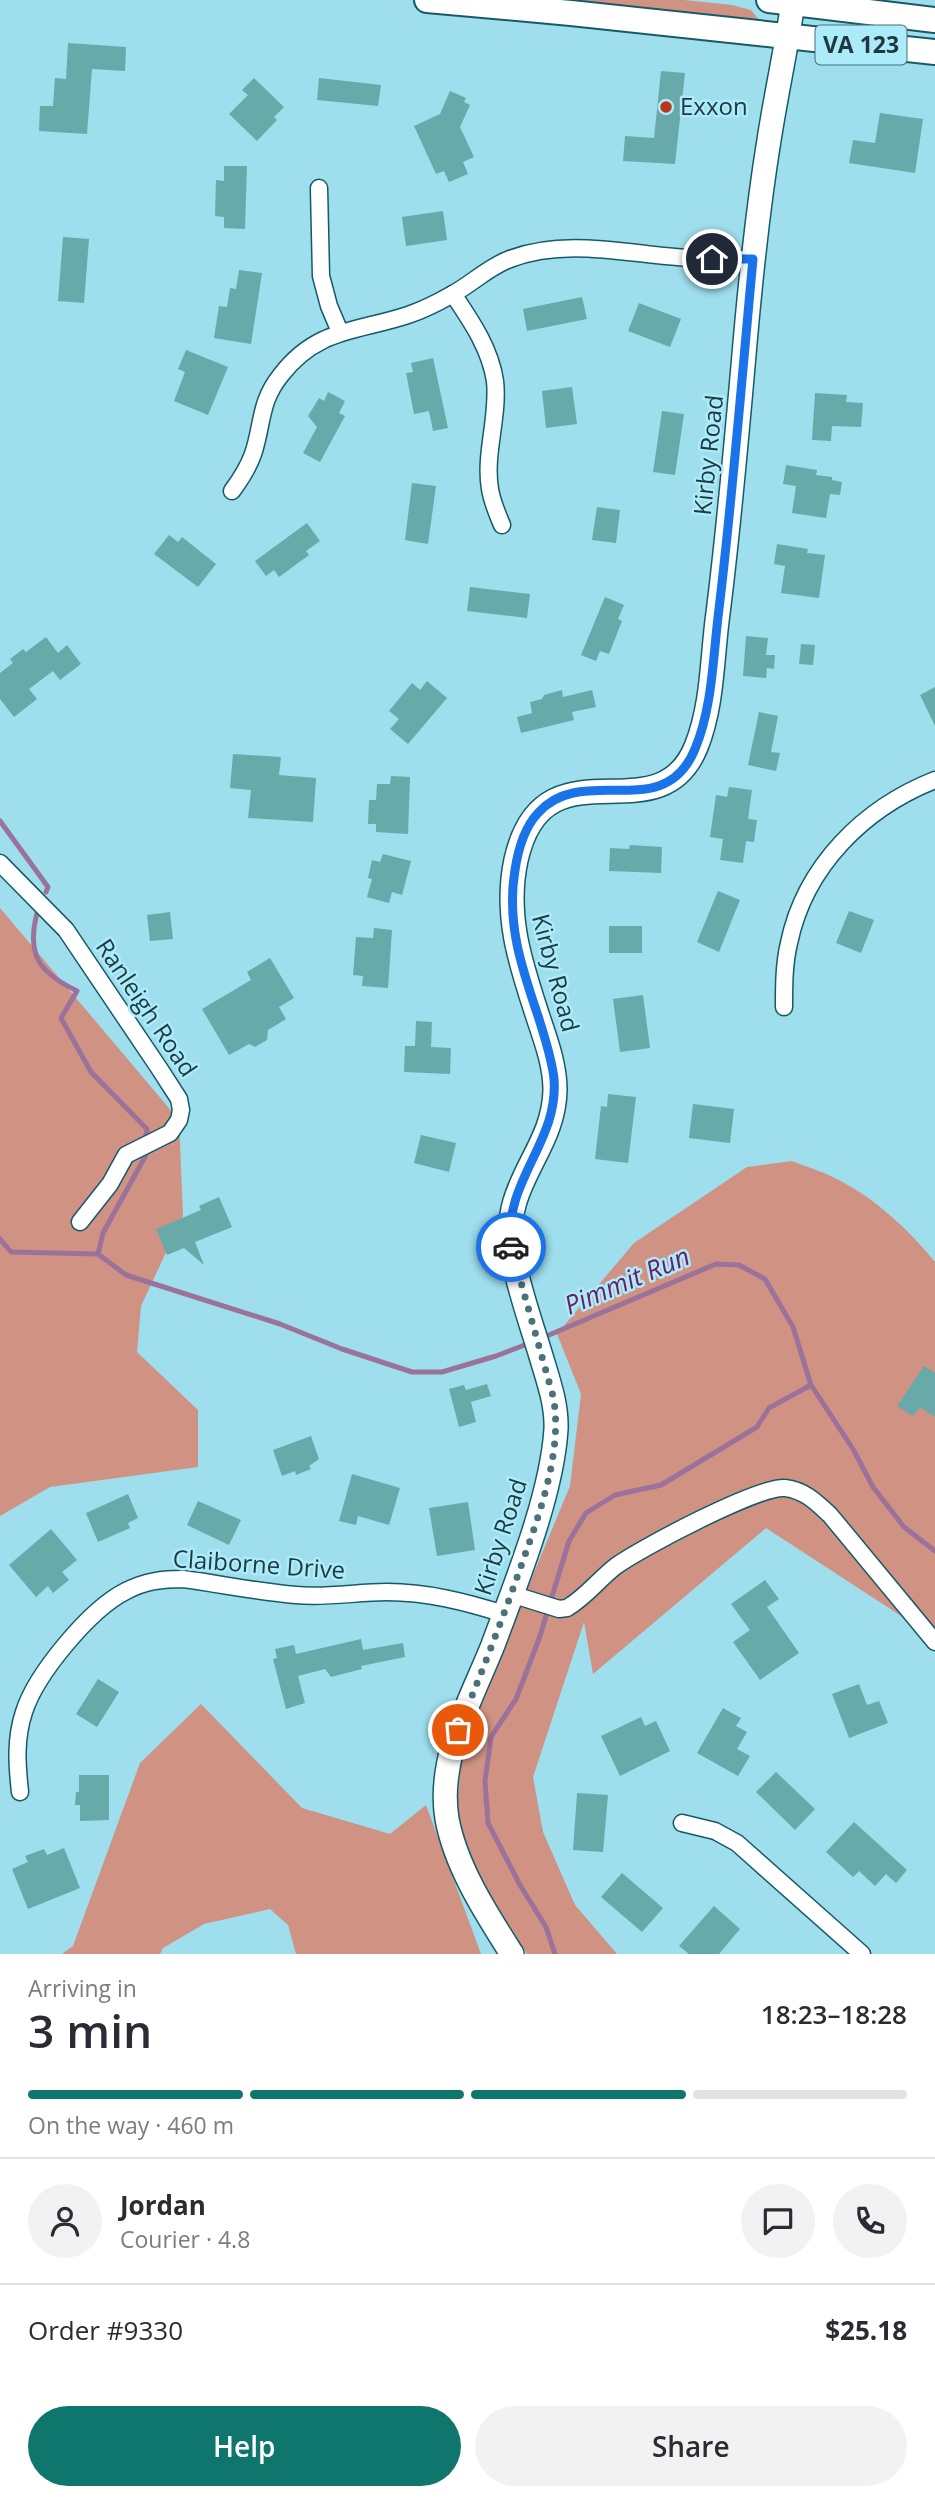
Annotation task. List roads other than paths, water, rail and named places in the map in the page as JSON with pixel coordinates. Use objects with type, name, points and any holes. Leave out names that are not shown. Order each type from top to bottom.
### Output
[{"type":"main road","name":"VA 123","points":[[427,0],[935,52]]},
{"type":"main road","name":"VA 123","points":[[781,2],[935,20]]},
{"type":"main road","name":"Kirby Road","points":[[512,1954],[463,1866],[449,1826],[445,1800],[447,1771],[453,1744],[513,1602],[540,1508],[555,1442],[556,1409],[514,1264],[510,1223],[518,1189],[548,1127],[555,1092],[552,1065],[522,967],[512,923],[512,888],[516,860],[523,838],[538,813],[555,799],[580,791],[658,788],[676,777],[695,749],[704,719],[721,592],[735,471],[753,259],[769,140],[788,37],[781,2]]},
{"type":"street","points":[[319,188],[321,276],[340,332]]},
{"type":"street","points":[[232,491],[247,471],[263,409],[280,376],[306,350],[340,332],[392,320],[423,309],[453,294],[487,270],[509,259],[534,252],[578,248],[691,258],[753,259]]},
{"type":"street","points":[[453,294],[478,332],[495,380],[496,404],[489,487],[502,525]]},
{"type":"street","points":[[784,1007],[784,972],[789,941],[798,911],[827,859],[846,837],[868,818],[893,800],[935,780]]},
{"type":"street","name":"Ranleigh Road","points":[[0,863],[54,915],[179,1099],[179,1120],[170,1133],[126,1155],[80,1223]]},
{"type":"street","name":"Claiborne Drive","points":[[20,1792],[18,1738],[33,1690],[46,1668],[112,1600],[145,1583],[165,1579],[183,1578],[296,1595],[329,1597],[386,1592],[419,1593],[467,1603],[513,1602],[559,1609],[573,1605],[616,1566],[634,1556],[740,1500],[770,1489],[782,1488],[797,1490],[810,1497],[830,1515],[935,1642]]},
{"type":"street","points":[[682,1824],[715,1831],[737,1843],[862,1954]]},
{"type":"waterway","points":[[0,821],[48,887],[46,892]]},
{"type":"waterway","points":[[37,913],[33,941],[39,961],[45,970],[77,991],[61,1018],[91,1072],[147,1129],[146,1135]]},
{"type":"waterway","points":[[98,1254],[103,1233],[146,1155]]},
{"type":"waterway","name":"Pimmit Run","points":[[0,1239],[11,1252],[98,1254],[126,1275],[280,1324],[342,1349],[412,1372],[442,1372],[530,1343]]},
{"type":"waterway","name":"Pimmit Run","points":[[542,1338],[716,1264],[739,1265],[765,1279],[793,1327],[811,1385],[853,1449],[873,1487],[904,1527],[935,1551]]},
{"type":"waterway","points":[[555,1954],[546,1927],[520,1885],[488,1823],[485,1781],[491,1737],[516,1699],[539,1639],[569,1541],[586,1513],[615,1495],[661,1485],[757,1427],[769,1408],[811,1385]]},
{"type":"place","name":"Exxon","points":[[666,107]]}]
